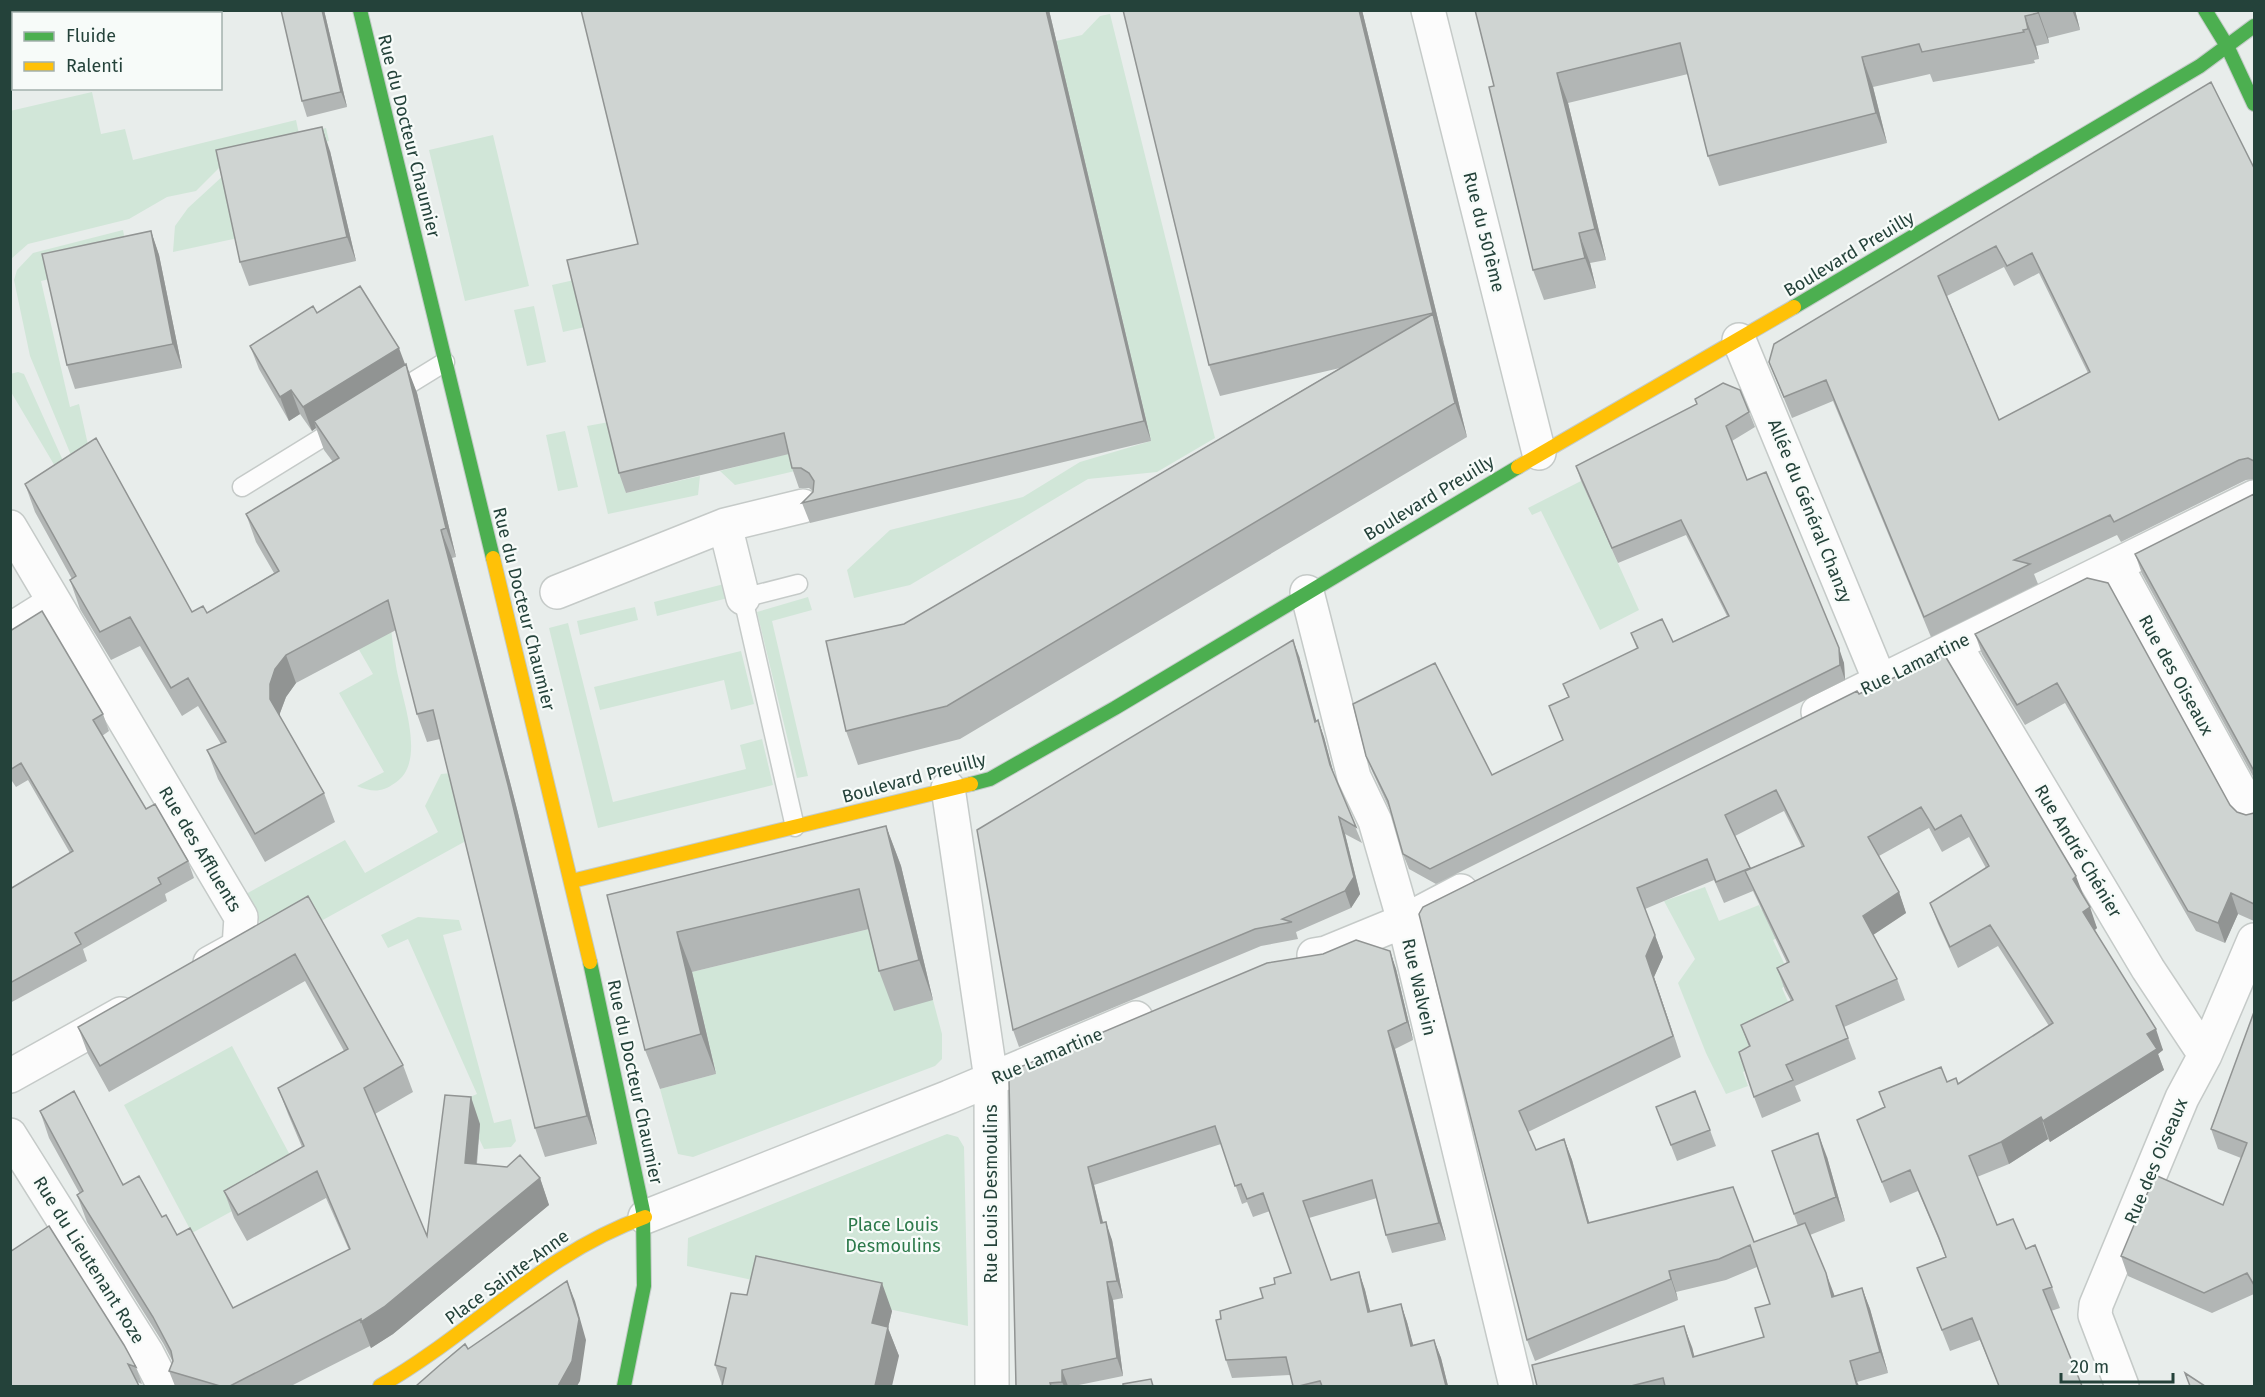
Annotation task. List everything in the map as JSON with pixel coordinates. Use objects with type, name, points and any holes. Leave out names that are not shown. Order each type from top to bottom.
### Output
[{"type":"street","name":"Rue du Docteur Chaumier","points":[[360,10],[572,881],[645,1217],[647,1258],[643,1300],[624,1386]]},
{"type":"street","name":"Rue du 501ème","points":[[1428,10],[1539,453]]},
{"type":"street","points":[[2205,10],[2227,46],[2254,104]]},
{"type":"street","name":"Boulevard Preuilly","points":[[572,881],[990,779],[1115,708],[1539,453],[1739,340],[2200,66],[2254,26]]},
{"type":"street","name":"Allée du Général Chanzy","points":[[1739,340],[1880,681]]},
{"type":"street","name":"Rue Lamartine","points":[[1788,728],[2254,496]]},
{"type":"street","points":[[557,592],[725,525],[803,506]]},
{"type":"street","points":[[725,525],[743,598]]},
{"type":"street","name":"Rue des Affluents","points":[[10,527],[241,917],[239,947],[187,976]]},
{"type":"street","name":"Rue des Oiseaux","points":[[2116,565],[2254,816]]},
{"type":"street","name":"Rue Walvein","points":[[1307,592],[1353,777],[1375,821],[1404,921],[1516,1386]]},
{"type":"street","points":[[10,630],[53,603]]},
{"type":"street","name":"Rue André Chénier","points":[[1955,645],[2148,969],[2205,1055]]},
{"type":"street","name":"Rue Louis Desmoulins","points":[[948,788],[991,1079],[992,1386]]},
{"type":"street","points":[[1280,961],[1326,953],[1404,921],[1492,876]]},
{"type":"street","name":"Rue des Oiseaux","points":[[2122,1386],[2095,1315],[2096,1305],[2182,1098],[2205,1055],[2254,940]]},
{"type":"street","points":[[10,1077],[146,1000]]},
{"type":"street","name":"Rue Lamartine","points":[[645,1217],[991,1079],[1159,1009]]},
{"type":"street","name":"Rue du Lieutenant Roze","points":[[10,1135],[147,1353],[164,1386]]},
{"type":"street","name":"Place Sainte-Anne","points":[[380,1386],[393,1382],[572,1250],[608,1230],[645,1217]]},
{"type":"lane","points":[[374,406],[445,362]]},
{"type":"lane","points":[[242,487],[354,418]]},
{"type":"lane","points":[[795,827],[743,598],[798,584]]},
{"type":"green space","points":[[1110,14],[1215,438],[1157,472],[1088,479],[910,585],[854,598],[847,570],[890,530],[1023,497],[1080,462],[1151,441],[1056,41],[1082,35],[1100,16]]},
{"type":"green space","points":[[92,92],[101,134],[125,129],[133,160],[296,120],[299,134],[326,128],[329,141],[219,168],[196,191],[167,197],[129,219],[28,244],[11,259],[10,111]]},
{"type":"green space","points":[[493,135],[529,286],[465,301],[429,150]]},
{"type":"green space","points":[[225,174],[238,238],[173,252],[175,226],[188,208]]},
{"type":"green space","points":[[123,230],[129,261],[41,281],[70,407],[79,404],[92,463],[78,472],[30,356],[14,280],[17,270],[33,253]]},
{"type":"green space","points":[[574,280],[585,327],[563,332],[552,285]]},
{"type":"green space","points":[[534,306],[546,362],[527,366],[514,310]]},
{"type":"green space","points":[[18,372],[24,374],[69,474],[62,478],[11,392],[10,374]]},
{"type":"green space","points":[[609,422],[626,493],[700,476],[698,495],[608,514],[587,426]]},
{"type":"green space","points":[[565,431],[578,487],[558,491],[546,435]]},
{"type":"green space","points":[[791,453],[795,471],[735,485],[720,471]]},
{"type":"green space","points":[[1581,481],[1639,610],[1600,630],[1541,511],[1532,515],[1528,508]]},
{"type":"green space","points":[[724,584],[728,598],[657,616],[654,602]]},
{"type":"green space","points":[[389,597],[395,657],[410,728],[410,760],[405,773],[395,783],[381,790],[372,790],[357,786],[384,772],[339,693],[373,674],[358,648]]},
{"type":"green space","points":[[808,597],[812,610],[772,621],[808,776],[797,778],[757,612]]},
{"type":"green space","points":[[635,607],[638,620],[580,635],[577,621]]},
{"type":"green space","points":[[568,623],[613,802],[746,769],[740,745],[762,739],[773,785],[598,828],[549,628]]},
{"type":"green space","points":[[741,651],[754,704],[731,710],[724,680],[600,710],[594,687]]},
{"type":"green space","points":[[452,773],[466,828],[464,842],[274,947],[244,895],[345,840],[365,873],[438,832],[425,806],[441,774]]},
{"type":"green space","points":[[1705,887],[1719,921],[1759,905],[1761,910],[1771,904],[1786,933],[1773,940],[1793,982],[1782,988],[1792,1011],[1772,1035],[1747,1048],[1754,1066],[1743,1072],[1748,1086],[1726,1094],[1706,1053],[1678,983],[1695,959],[1664,901]]},
{"type":"green space","points":[[418,917],[459,920],[462,930],[443,935],[494,1123],[511,1119],[516,1141],[511,1147],[484,1149],[461,1101],[477,1094],[408,939],[388,948],[381,935]]},
{"type":"green space","points":[[873,928],[933,1000],[942,1034],[942,1059],[935,1066],[693,1157],[678,1154],[660,1089],[716,1074],[692,972]]},
{"type":"green space","points":[[232,1046],[300,1174],[192,1233],[124,1105]]},
{"type":"green space","name":"Place Louis Desmoulins","points":[[947,1134],[958,1137],[964,1147],[968,1326],[687,1266],[688,1238]]},
{"type":"building","points":[[10,10],[95,10],[96,12],[12,12],[12,54],[10,54]]},
{"type":"building","points":[[281,10],[322,10],[341,92],[302,101]]},
{"type":"building","points":[[581,10],[1046,10],[1144,421],[802,503],[813,492],[814,481],[809,473],[801,468],[792,468],[784,433],[619,473],[567,260],[638,244]]},
{"type":"building","points":[[1123,10],[1359,10],[1433,313],[1209,365]]},
{"type":"building","points":[[1475,10],[2038,10],[2038,13],[2025,16],[2028,29],[2023,30],[2024,32],[1922,52],[1919,44],[1862,57],[1876,113],[1708,156],[1680,43],[1557,73],[1595,229],[1579,233],[1585,258],[1533,270],[1489,87],[1494,86]]},
{"type":"building","points":[[2211,82],[2254,168],[2254,461],[2248,458],[2239,460],[2114,522],[2110,515],[2014,560],[2030,564],[1924,617],[1826,380],[1784,397],[1769,362],[1774,344]],"holes":[[[1996,246],[2007,266],[2032,253],[2090,372],[1999,420],[1938,276]]]},
{"type":"building","points":[[322,127],[347,237],[240,262],[216,150]]},
{"type":"building","points":[[151,231],[173,344],[67,365],[42,254]]},
{"type":"building","points":[[360,286],[399,348],[303,407],[291,390],[280,397],[250,346],[313,306],[317,313]]},
{"type":"building","points":[[1433,314],[1455,403],[947,706],[846,731],[826,641],[904,624]]},
{"type":"building","points":[[406,364],[446,528],[441,530],[508,785],[587,1116],[535,1128],[433,710],[417,714],[388,600],[286,655],[275,669],[270,684],[270,699],[324,793],[255,834],[207,750],[226,742],[188,678],[171,688],[130,617],[100,632],[70,580],[76,576],[25,484],[96,438],[192,612],[203,606],[207,613],[279,571],[246,514],[339,458],[314,421]]},
{"type":"building","points":[[1723,383],[1740,390],[1749,412],[1726,426],[1747,480],[1766,472],[1839,648],[1840,665],[1430,869],[1403,854],[1388,801],[1366,756],[1353,704],[1435,663],[1492,775],[1563,740],[1549,706],[1569,697],[1563,684],[1638,648],[1631,633],[1662,619],[1673,642],[1729,616],[1681,520],[1612,548],[1576,466],[1697,404],[1695,399]]},
{"type":"building","points":[[2254,494],[2254,771],[2135,554]]},
{"type":"building","points":[[2087,578],[2108,583],[2230,805],[2237,812],[2246,815],[2254,813],[2254,904],[2231,893],[2218,923],[2188,911],[2057,683],[2017,705],[1975,634]]},
{"type":"building","points":[[42,611],[103,714],[93,720],[146,809],[155,804],[188,861],[158,878],[161,884],[75,933],[81,944],[10,983],[10,889],[73,851],[21,763],[10,770],[10,631]]},
{"type":"building","points":[[1293,640],[1315,722],[1318,720],[1330,765],[1356,827],[1339,817],[1354,877],[1345,891],[1282,919],[1292,922],[1255,929],[1013,1030],[977,830]]},
{"type":"building","points":[[1941,649],[2076,876],[2073,879],[2090,907],[2083,912],[2156,1029],[2147,1034],[2157,1049],[2043,1121],[2041,1117],[2001,1142],[1969,1156],[1997,1225],[2013,1219],[2026,1249],[2035,1245],[2052,1287],[2043,1290],[2082,1386],[1999,1386],[1972,1318],[1942,1330],[1917,1268],[1946,1257],[1939,1238],[1910,1170],[1882,1182],[1857,1120],[1885,1107],[1879,1092],[1941,1067],[1947,1082],[1956,1078],[1958,1084],[2053,1023],[1990,925],[1950,947],[1930,903],[1989,866],[1961,815],[1935,830],[1921,807],[1868,837],[1899,892],[1863,916],[1897,979],[1836,1006],[1848,1038],[1786,1065],[1793,1080],[1754,1097],[1739,1052],[1750,1046],[1741,1025],[1793,1000],[1777,968],[1789,962],[1745,871],[1804,846],[1776,790],[1725,815],[1750,868],[1716,882],[1707,859],[1637,888],[1655,935],[1646,956],[1673,1036],[1519,1111],[1536,1150],[1564,1139],[1588,1223],[1733,1187],[1754,1242],[1805,1223],[1826,1273],[1832,1297],[1862,1288],[1880,1352],[1850,1361],[1857,1386],[1665,1386],[1663,1378],[1631,1386],[1537,1386],[1532,1365],[1684,1326],[1693,1357],[1764,1337],[1755,1308],[1770,1304],[1750,1245],[1719,1259],[1669,1271],[1671,1279],[1527,1340],[1419,914],[1423,907],[1857,691],[1859,694],[1940,655],[1938,651]]},
{"type":"building","points":[[886,826],[919,960],[879,971],[859,889],[677,932],[701,1034],[645,1050],[607,895]]},
{"type":"building","points":[[308,896],[403,1065],[364,1088],[427,1236],[445,1095],[471,1097],[465,1163],[507,1167],[520,1155],[540,1178],[384,1307],[361,1322],[361,1319],[230,1386],[220,1386],[169,1371],[173,1361],[171,1351],[153,1317],[77,1195],[83,1191],[40,1111],[74,1091],[123,1185],[139,1176],[162,1217],[166,1215],[177,1235],[190,1228],[233,1308],[350,1249],[317,1171],[238,1215],[224,1191],[304,1146],[278,1088],[348,1049],[295,954],[100,1066],[78,1027]]},
{"type":"building","points":[[1356,940],[1390,951],[1407,1022],[1388,1031],[1439,1223],[1386,1235],[1372,1180],[1303,1201],[1331,1280],[1359,1272],[1368,1312],[1401,1304],[1411,1346],[1434,1340],[1446,1386],[1322,1386],[1320,1381],[1293,1386],[1286,1357],[1226,1360],[1216,1320],[1221,1319],[1220,1311],[1263,1298],[1260,1288],[1275,1284],[1274,1278],[1291,1273],[1263,1193],[1247,1199],[1241,1184],[1235,1186],[1215,1126],[1088,1167],[1101,1223],[1106,1222],[1117,1281],[1107,1282],[1117,1358],[1062,1370],[1062,1382],[1050,1383],[1051,1386],[1016,1386],[1009,1081],[1020,1067],[1267,963],[1323,954]]},
{"type":"building","points":[[2254,1012],[2254,1285],[2247,1273],[2204,1293],[2121,1256],[2155,1175],[2223,1205],[2247,1143],[2211,1129]]},
{"type":"building","points":[[1695,1091],[1710,1130],[1671,1145],[1656,1107]]},
{"type":"building","points":[[1818,1133],[1836,1197],[1794,1214],[1772,1151]]},
{"type":"building","points":[[49,1226],[124,1345],[136,1367],[128,1364],[139,1386],[10,1386],[10,1252]]},
{"type":"building","points":[[756,1256],[882,1283],[872,1323],[888,1327],[875,1386],[722,1386],[726,1368],[715,1365],[731,1293],[747,1295]]},
{"type":"building","points":[[567,1281],[579,1319],[572,1361],[558,1386],[416,1386],[465,1344],[468,1349]]},
{"type":"building","points":[[2185,1373],[2205,1386],[2190,1386]]},
{"type":"building","points":[[1151,1379],[1153,1386],[1123,1386],[1123,1384]]},
{"type":"traffic: fast","points":[[360,10],[493,558]]},
{"type":"traffic: fast","points":[[2205,10],[2227,46],[2254,104]]},
{"type":"traffic: fast","points":[[1794,307],[2200,66],[2254,26]]},
{"type":"traffic: fast","points":[[971,784],[990,779],[1115,708],[1518,467]]},
{"type":"traffic: fast","points":[[590,962],[643,1211],[644,1286],[624,1386]]},
{"type":"traffic: slow","points":[[1518,467],[1794,307]]},
{"type":"traffic: slow","points":[[493,558],[590,962]]},
{"type":"traffic: slow","points":[[572,881],[971,784]]},
{"type":"traffic: slow","points":[[380,1386],[414,1365],[541,1272],[608,1232],[645,1217]]}]
